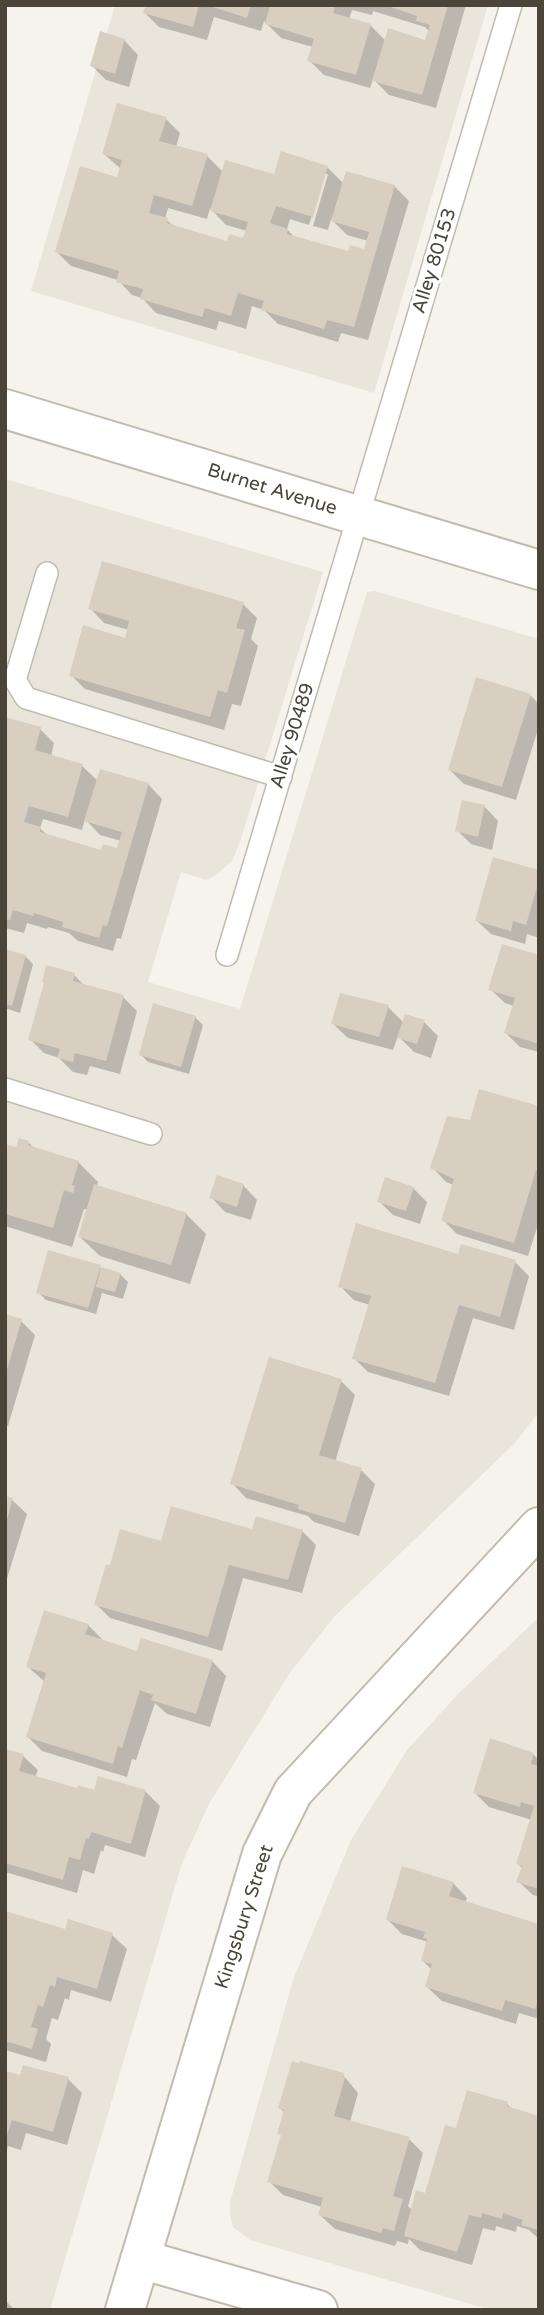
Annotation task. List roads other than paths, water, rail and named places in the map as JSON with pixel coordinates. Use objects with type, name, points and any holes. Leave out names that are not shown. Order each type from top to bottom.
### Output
[{"type":"street","name":"Burnet Avenue","points":[[5,409],[539,570]]},
{"type":"street","name":"Kingsbury Street","points":[[125,2310],[262,1854],[293,1792],[539,1527]]},
{"type":"street","points":[[140,2259],[318,2310]]},
{"type":"lane","name":"Alley 80153","points":[[358,517],[511,5]]},
{"type":"lane","name":"Alley 90489","points":[[227,955],[358,517]]},
{"type":"lane","points":[[47,573],[15,680],[26,698],[281,777]]},
{"type":"lane","points":[[5,1089],[151,1134]]}]
